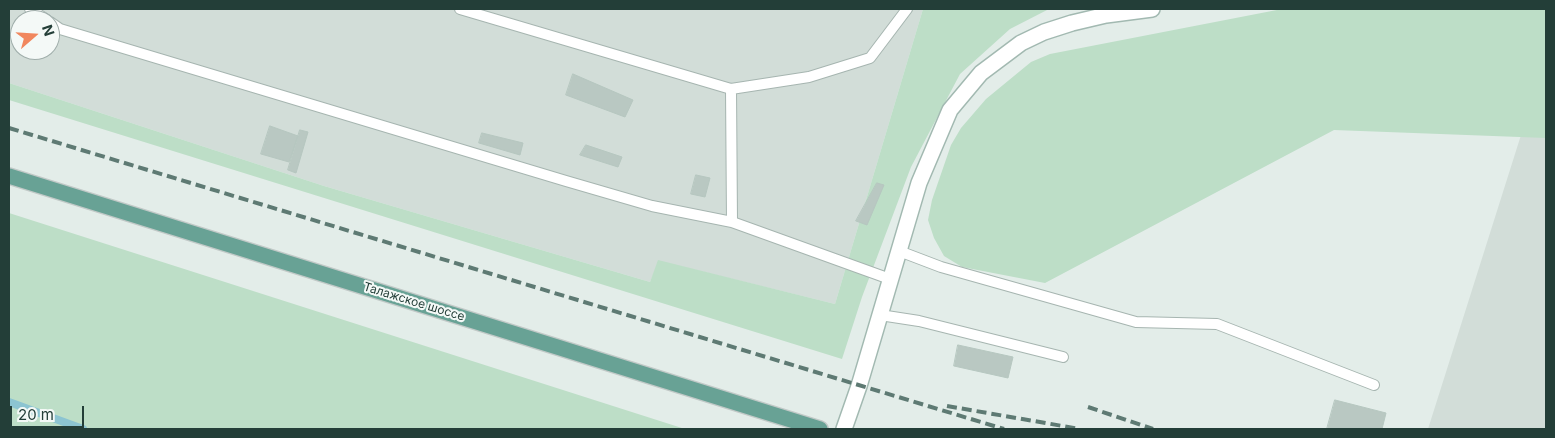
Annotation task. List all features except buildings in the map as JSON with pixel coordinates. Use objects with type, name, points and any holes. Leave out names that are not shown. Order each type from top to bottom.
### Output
[{"type":"main road","name":"Талажское шоссе","points":[[9,176],[820,429]]},
{"type":"street","points":[[844,429],[919,183],[950,110],[981,73],[1021,43],[1044,32],[1106,15],[1152,9]]},
{"type":"lane","points":[[460,9],[731,90],[809,77],[870,58],[907,9]]},
{"type":"lane","points":[[60,29],[652,206],[732,222],[890,280]]},
{"type":"lane","points":[[731,90],[732,222]]},
{"type":"lane","points":[[899,251],[941,267],[1136,322],[1217,324],[1374,385]]},
{"type":"lane","points":[[880,315],[919,321],[1063,357]]},
{"type":"shaded area","points":[[9,9],[923,9],[835,304],[659,261],[650,282],[324,186],[9,83]]},
{"type":"shaded area","points":[[1546,56],[1546,429],[1428,429]]},
{"type":"green space","points":[[923,9],[1049,9],[1010,29],[960,74],[911,167],[862,297],[842,359],[9,100],[9,83],[324,186],[650,282],[658,260],[835,304]]},
{"type":"green space","points":[[1282,9],[1546,9],[1546,138],[1334,130],[1045,283],[962,267],[944,256],[934,238],[928,220],[932,200],[951,145],[961,128],[986,99],[1031,62],[1050,54]]},
{"type":"green space","points":[[9,213],[685,429],[9,429]]},
{"type":"waterway","points":[[9,402],[83,429]]},
{"type":"railway","points":[[9,128],[1004,429]]},
{"type":"railway","points":[[947,406],[1080,429]]},
{"type":"railway","points":[[1088,407],[1153,429]]}]
